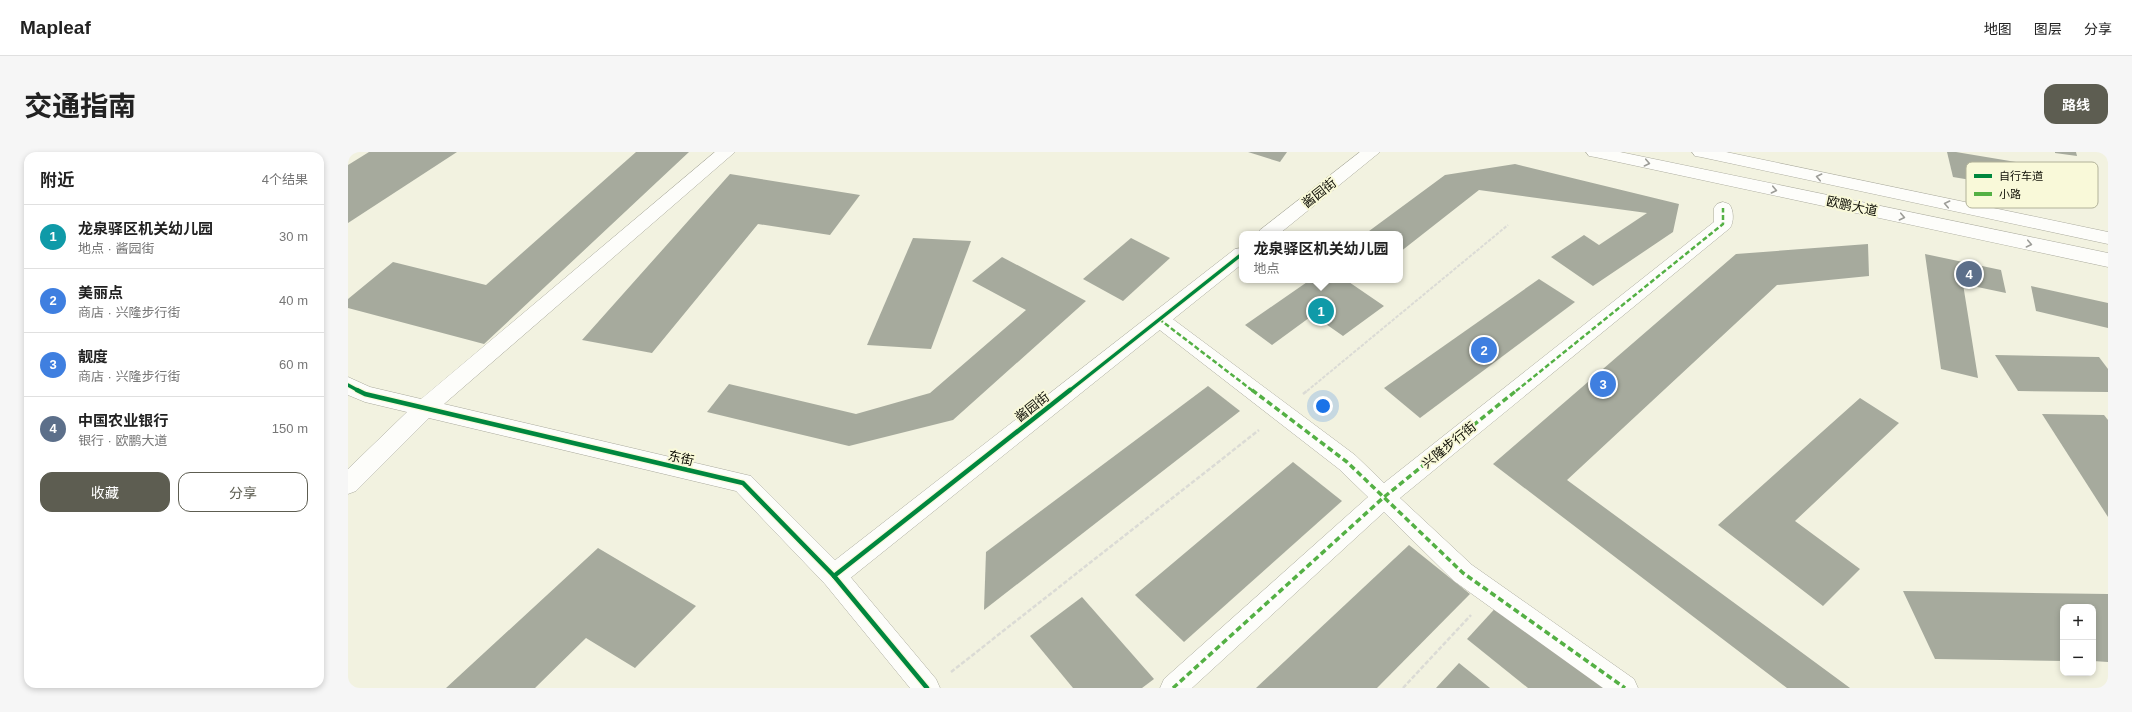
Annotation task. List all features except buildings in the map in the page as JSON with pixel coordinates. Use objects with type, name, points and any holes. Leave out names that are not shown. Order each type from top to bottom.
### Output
[{"type":"main road","points":[[348,484],[425,408],[726,152]]},
{"type":"main road","name":"酱园街","points":[[1271,231],[1371,152]]},
{"type":"main road","name":"欧鹏大道","points":[[1595,152],[2108,260]]},
{"type":"main road","name":"欧鹏大道","points":[[1701,152],[2108,238]]},
{"type":"main road","name":"兴隆步行街","points":[[1173,688],[1384,497],[1722,224],[1723,208]]},
{"type":"main road","name":"酱园街","points":[[834,576],[1239,256]]},
{"type":"main road","points":[[1160,318],[1347,462],[1463,573],[1625,688]]},
{"type":"main road","name":"东街","points":[[348,385],[365,394],[743,483],[834,576],[927,688]]},
{"type":"path","points":[[949,673],[1282,412],[1508,225]]},
{"type":"path","points":[[1403,688],[1491,593]]},
{"type":"marked path","points":[[1173,688],[1384,497],[1723,224],[1723,208]]},
{"type":"marked path","points":[[1159,319],[1347,462],[1463,573],[1625,688]]},
{"type":"cycle path","points":[[834,576],[1239,256]]},
{"type":"cycle path","points":[[348,385],[365,394],[743,483],[834,576],[927,688]]},
{"type":"place","name":"中国农业银行","points":[[1969,274]]},
{"type":"place","name":"龙泉驿区机关幼儿园","points":[[1321,311]]},
{"type":"place","name":"美丽点","points":[[1484,350]]},
{"type":"place","name":"靓度","points":[[1603,384]]}]
